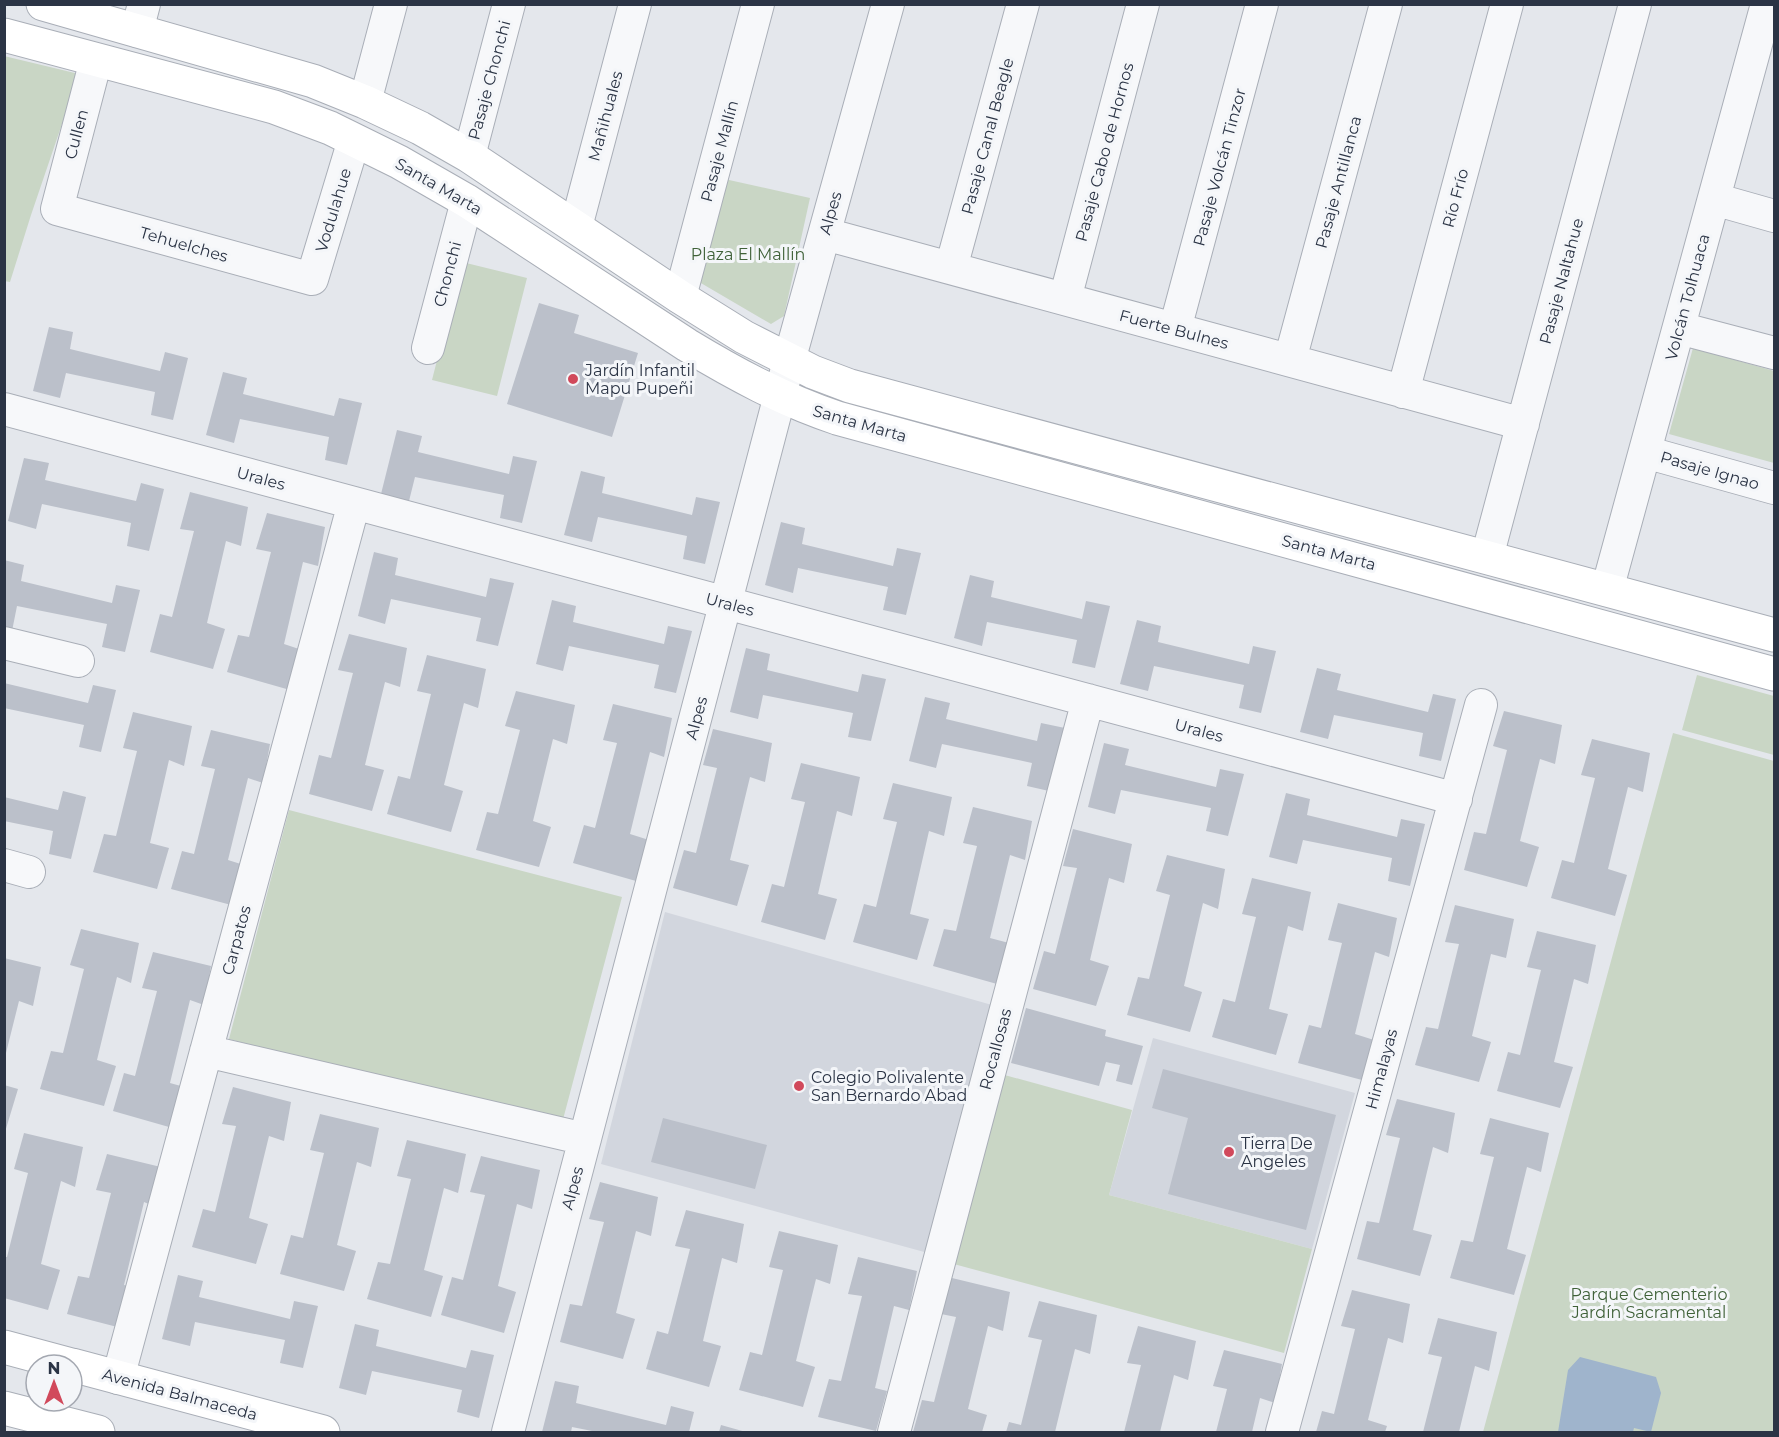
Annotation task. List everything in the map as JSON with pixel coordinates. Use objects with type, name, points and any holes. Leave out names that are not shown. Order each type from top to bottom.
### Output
[{"type":"street","name":"Santa Marta","points":[[43,4],[140,18],[270,68],[313,81],[420,128],[469,156],[744,337],[789,361],[850,386],[1774,635]]},
{"type":"street","points":[[365,102],[391,4]]},
{"type":"street","name":"Pasaje Chonchi","points":[[469,156],[509,4]]},
{"type":"street","name":"Mañihuales","points":[[576,227],[635,4]]},
{"type":"street","name":"Pasaje Mallín","points":[[680,297],[758,4]]},
{"type":"street","name":"Alpes","points":[[508,1432],[789,361],[888,4]]},
{"type":"street","name":"Pasaje Canal Beagle","points":[[951,268],[1023,4]]},
{"type":"street","name":"Pasaje Cabo de Hornos","points":[[1065,299],[1143,4]]},
{"type":"street","name":"Pasaje Volcán Tinzor","points":[[1175,329],[1262,4]]},
{"type":"street","name":"Pasaje Antillanca","points":[[1290,360],[1386,4]]},
{"type":"street","name":"Río Frío","points":[[1403,392],[1507,4]]},
{"type":"street","name":"Pasaje Naltahue","points":[[1487,557],[1635,4]]},
{"type":"street","name":"Volcán Tolhuaca","points":[[1607,590],[1714,199],[1761,81],[1767,4]]},
{"type":"street","name":"Santa Marta","points":[[4,35],[274,107],[354,140],[399,162],[467,201],[726,369],[780,396],[837,418],[1774,674]]},
{"type":"street","name":"Cullen","points":[[57,208],[96,60]]},
{"type":"street","name":"Vodulahue","points":[[312,279],[354,140]]},
{"type":"street","points":[[1714,199],[1774,216]]},
{"type":"street","name":"Chonchi","points":[[428,348],[467,201]]},
{"type":"street","name":"Tehuelches","points":[[57,208],[312,279]]},
{"type":"street","name":"Fuerte Bulnes","points":[[825,234],[1523,424]]},
{"type":"street","points":[[1679,328],[1774,353]]},
{"type":"street","name":"Urales","points":[[4,409],[1456,799]]},
{"type":"street","name":"Pasaje Ignao","points":[[1645,452],[1774,488]]},
{"type":"street","name":"Carpatos","points":[[118,1377],[354,503]]},
{"type":"street","points":[[4,643],[78,661]]},
{"type":"street","name":"Rocallosas","points":[[894,1432],[1088,700]]},
{"type":"street","name":"Himalayas","points":[[1282,1432],[1481,705]]},
{"type":"street","points":[[206,1051],[585,1139]]},
{"type":"street","name":"Avenida Balmaceda","points":[[4,1347],[27,1353]]},
{"type":"street","name":"Avenida Balmaceda","points":[[84,1368],[323,1432]]},
{"type":"street","points":[[4,1408],[60,1428],[98,1432]]},
{"type":"shaded area","name":"Colegio Polivalente San Bernardo Abad","points":[[665,912],[999,1007],[928,1253],[601,1164]]},
{"type":"shaded area","name":"Tierra De Angeles","points":[[1153,1038],[1355,1093],[1312,1249],[1109,1195]]},
{"type":"green space","points":[[4,56],[79,74],[10,282],[4,281]]},
{"type":"green space","name":"Plaza El Mallín","points":[[720,178],[810,198],[784,316],[771,324],[694,279]]},
{"type":"green space","points":[[462,262],[527,278],[497,396],[432,380]]},
{"type":"green space","points":[[1693,348],[1774,371],[1774,463],[1669,434]]},
{"type":"green space","points":[[1697,675],[1774,696],[1774,755],[1682,730]]},
{"type":"green space","name":"Parque Cementerio Jardín Sacramental","points":[[1673,733],[1774,761],[1774,1432],[1483,1432]]},
{"type":"green space","points":[[289,810],[622,897],[561,1127],[229,1039]]},
{"type":"green space","points":[[1001,1074],[1132,1110],[1109,1195],[1312,1249],[1284,1353],[950,1263]]},
{"type":"water","points":[[1580,1357],[1656,1377],[1661,1393],[1651,1432],[1634,1428],[1633,1432],[1558,1432],[1568,1370]]},
{"type":"building","name":"Jardín Infantil Mapu Pupeñi","points":[[539,303],[579,315],[574,333],[638,353],[612,437],[507,404]]},
{"type":"building","points":[[49,327],[73,332],[70,349],[160,371],[165,352],[188,358],[173,420],[151,415],[155,392],[66,373],[60,398],[33,391]]},
{"type":"building","points":[[223,372],[247,378],[243,394],[334,416],[339,398],[362,403],[347,465],[325,460],[329,437],[240,419],[234,443],[206,435]]},
{"type":"building","points":[[397,430],[422,436],[418,452],[509,474],[513,456],[537,461],[522,523],[500,518],[504,495],[415,477],[409,501],[381,494]]},
{"type":"building","points":[[24,458],[49,463],[45,480],[136,501],[141,483],[164,489],[149,551],[127,546],[131,523],[42,504],[36,529],[8,521]]},
{"type":"building","points":[[581,471],[605,477],[602,493],[692,515],[696,497],[720,502],[705,564],[683,559],[687,536],[598,517],[592,542],[564,535]]},
{"type":"building","points":[[190,492],[248,507],[241,546],[226,541],[207,623],[225,629],[213,669],[150,652],[160,614],[172,617],[194,531],[180,529]]},
{"type":"building","points":[[267,513],[325,527],[318,566],[303,562],[284,644],[302,650],[290,690],[227,672],[238,635],[249,637],[271,552],[256,549]]},
{"type":"building","points":[[781,522],[805,528],[802,544],[893,566],[897,548],[921,553],[906,615],[883,610],[888,587],[798,568],[793,593],[765,585]]},
{"type":"building","points":[[374,552],[398,558],[395,575],[486,597],[490,578],[514,583],[498,646],[476,641],[481,618],[391,599],[385,624],[358,616]]},
{"type":"building","points":[[4,560],[24,565],[21,581],[112,603],[116,585],[140,590],[125,652],[102,647],[107,624],[17,606],[12,631],[4,628]]},
{"type":"building","points":[[970,575],[994,581],[991,597],[1082,619],[1086,601],[1110,606],[1095,668],[1072,663],[1077,640],[987,622],[982,646],[954,638]]},
{"type":"building","points":[[552,600],[576,606],[573,622],[664,644],[668,626],[692,631],[676,693],[654,688],[659,665],[569,646],[563,671],[536,664]]},
{"type":"building","points":[[1137,620],[1161,626],[1158,642],[1249,664],[1253,646],[1276,651],[1261,713],[1239,708],[1244,685],[1154,666],[1148,691],[1120,684]]},
{"type":"building","points":[[349,634],[407,648],[400,687],[385,682],[365,765],[384,770],[372,811],[309,794],[319,755],[331,758],[353,673],[338,670]]},
{"type":"building","points":[[746,648],[770,654],[767,670],[858,692],[862,674],[886,679],[871,741],[848,737],[853,713],[763,695],[758,719],[730,712]]},
{"type":"building","points":[[427,655],[486,669],[478,708],[464,703],[444,785],[463,791],[451,832],[387,814],[398,776],[410,779],[431,694],[417,691]]},
{"type":"building","points":[[1317,668],[1341,674],[1337,690],[1428,712],[1433,694],[1456,699],[1441,761],[1419,756],[1423,733],[1334,715],[1328,739],[1300,732]]},
{"type":"building","points":[[4,683],[88,703],[93,685],[116,690],[101,752],[79,747],[84,725],[4,708]]},
{"type":"building","points":[[516,691],[575,705],[567,744],[553,739],[533,821],[551,827],[539,867],[476,850],[487,812],[498,814],[520,730],[505,726]]},
{"type":"building","points":[[925,697],[950,703],[946,719],[1037,741],[1041,723],[1065,728],[1049,791],[1027,786],[1032,763],[942,744],[936,768],[909,761]]},
{"type":"building","points":[[613,704],[672,718],[664,757],[650,752],[630,834],[649,840],[636,881],[573,863],[584,825],[595,828],[617,743],[603,740]]},
{"type":"building","points":[[1504,711],[1562,725],[1555,764],[1540,759],[1520,841],[1539,847],[1527,887],[1464,870],[1474,832],[1486,834],[1507,750],[1493,746]]},
{"type":"building","points":[[133,712],[192,726],[184,766],[169,760],[150,843],[169,848],[157,889],[93,872],[104,834],[116,836],[137,751],[123,748]]},
{"type":"building","points":[[713,729],[772,743],[765,782],[750,777],[730,860],[749,865],[737,906],[673,888],[684,850],[696,853],[717,768],[703,765]]},
{"type":"building","points":[[211,730],[270,744],[263,783],[248,778],[228,860],[247,866],[235,906],[171,889],[182,851],[194,854],[215,769],[201,766]]},
{"type":"building","points":[[1592,739],[1650,753],[1643,792],[1628,787],[1608,869],[1627,875],[1615,916],[1551,898],[1562,860],[1574,863],[1595,778],[1581,775]]},
{"type":"building","points":[[1104,743],[1129,749],[1125,765],[1216,787],[1220,769],[1244,774],[1228,836],[1206,831],[1211,808],[1121,790],[1115,814],[1088,807]]},
{"type":"building","points":[[801,763],[860,777],[852,816],[837,811],[818,894],[837,899],[825,940],[761,922],[772,884],[784,887],[805,802],[791,799]]},
{"type":"building","points":[[893,783],[952,797],[944,836],[929,831],[910,914],[929,919],[917,960],[853,942],[864,904],[876,907],[897,822],[883,819]]},
{"type":"building","points":[[63,791],[86,797],[71,859],[49,854],[53,831],[4,821],[4,797],[58,810]]},
{"type":"building","points":[[1286,793],[1310,799],[1307,815],[1397,837],[1401,819],[1425,824],[1410,886],[1388,881],[1392,858],[1303,840],[1297,864],[1269,857]]},
{"type":"building","points":[[973,807],[1032,821],[1025,860],[1010,855],[990,938],[1009,943],[997,984],[933,966],[944,929],[956,931],[977,846],[963,843]]},
{"type":"building","points":[[1073,829],[1132,844],[1124,883],[1109,878],[1090,960],[1109,966],[1096,1006],[1033,989],[1044,951],[1055,954],[1077,868],[1063,866]]},
{"type":"building","points":[[1167,855],[1225,869],[1218,909],[1203,903],[1184,986],[1202,992],[1190,1032],[1127,1015],[1138,977],[1149,979],[1170,895],[1156,891]]},
{"type":"building","points":[[1252,878],[1311,892],[1303,931],[1288,926],[1269,1009],[1288,1014],[1276,1055],[1212,1037],[1223,999],[1235,1002],[1256,917],[1242,914]]},
{"type":"building","points":[[1338,903],[1397,918],[1389,957],[1375,952],[1355,1034],[1374,1040],[1362,1080],[1298,1063],[1309,1025],[1321,1028],[1342,943],[1328,940]]},
{"type":"building","points":[[1455,905],[1514,919],[1506,958],[1491,954],[1472,1036],[1491,1042],[1479,1082],[1415,1065],[1426,1027],[1438,1029],[1459,944],[1445,942]]},
{"type":"building","points":[[81,929],[139,943],[131,983],[117,977],[97,1060],[116,1066],[104,1106],[40,1089],[51,1051],[63,1053],[84,969],[70,965]]},
{"type":"building","points":[[1537,931],[1596,945],[1588,984],[1574,979],[1554,1062],[1573,1067],[1560,1108],[1497,1091],[1508,1052],[1520,1055],[1541,970],[1527,967]]},
{"type":"building","points":[[153,952],[211,966],[204,1005],[190,1000],[170,1083],[188,1088],[176,1129],[113,1111],[124,1073],[135,1076],[157,991],[142,988]]},
{"type":"building","points":[[4,958],[41,967],[33,1006],[19,1001],[5,1057]]},
{"type":"building","points":[[1026,1008],[1106,1030],[1105,1036],[1143,1046],[1132,1085],[1116,1081],[1120,1065],[1106,1062],[1099,1086],[1011,1063]]},
{"type":"building","points":[[1163,1069],[1336,1115],[1306,1230],[1168,1194],[1188,1118],[1152,1108]]},
{"type":"building","points":[[4,1085],[18,1089],[5,1132],[4,1132]]},
{"type":"building","points":[[233,1087],[291,1102],[284,1141],[269,1136],[249,1218],[268,1224],[256,1264],[192,1247],[203,1209],[215,1212],[236,1126],[222,1124]]},
{"type":"building","points":[[1397,1099],[1455,1113],[1448,1153],[1433,1147],[1413,1230],[1432,1235],[1420,1276],[1357,1259],[1367,1221],[1379,1223],[1400,1138],[1386,1135]]},
{"type":"building","points":[[320,1114],[379,1128],[371,1167],[357,1162],[337,1245],[356,1251],[344,1291],[280,1274],[291,1235],[303,1238],[324,1153],[310,1150]]},
{"type":"building","points":[[663,1118],[767,1145],[755,1189],[651,1162]]},
{"type":"building","points":[[1490,1118],[1549,1133],[1541,1172],[1527,1167],[1507,1249],[1526,1255],[1514,1295],[1450,1278],[1461,1240],[1473,1242],[1494,1157],[1480,1154]]},
{"type":"building","points":[[24,1133],[83,1147],[75,1187],[61,1181],[41,1264],[60,1270],[48,1310],[4,1298],[4,1257],[7,1257],[28,1173],[14,1169]]},
{"type":"building","points":[[407,1140],[466,1154],[458,1193],[444,1188],[424,1270],[443,1276],[431,1317],[367,1299],[378,1262],[390,1264],[411,1179],[397,1176]]},
{"type":"building","points":[[107,1154],[165,1168],[158,1208],[144,1202],[124,1285],[137,1288],[125,1329],[67,1314],[78,1276],[89,1278],[111,1193],[96,1190]]},
{"type":"building","points":[[481,1156],[540,1170],[532,1209],[517,1204],[498,1286],[516,1292],[504,1333],[441,1315],[452,1277],[463,1280],[485,1195],[470,1192]]},
{"type":"building","points":[[600,1182],[658,1197],[651,1236],[636,1231],[616,1313],[635,1319],[623,1359],[560,1342],[570,1304],[582,1306],[604,1222],[589,1219]]},
{"type":"building","points":[[686,1210],[744,1224],[737,1263],[722,1258],[703,1341],[721,1346],[709,1387],[646,1369],[657,1331],[668,1334],[690,1249],[675,1246]]},
{"type":"building","points":[[779,1231],[838,1245],[830,1284],[816,1279],[796,1361],[815,1367],[803,1407],[739,1390],[750,1352],[762,1355],[783,1270],[769,1267]]},
{"type":"building","points":[[858,1257],[917,1271],[909,1310],[894,1306],[875,1388],[887,1391],[876,1431],[818,1417],[829,1379],[841,1381],[862,1296],[848,1294]]},
{"type":"building","points":[[178,1275],[203,1281],[199,1297],[290,1319],[294,1301],[318,1306],[303,1368],[280,1363],[285,1340],[195,1322],[190,1346],[162,1339]]},
{"type":"building","points":[[952,1278],[1010,1292],[1003,1331],[988,1326],[968,1409],[987,1415],[982,1432],[913,1432],[922,1400],[934,1402],[956,1317],[941,1314]]},
{"type":"building","points":[[1352,1290],[1410,1304],[1403,1343],[1388,1338],[1368,1420],[1387,1426],[1385,1432],[1316,1432],[1322,1411],[1334,1414],[1355,1329],[1341,1326]]},
{"type":"building","points":[[1039,1301],[1097,1315],[1090,1354],[1075,1349],[1055,1432],[1006,1432],[1009,1422],[1021,1425],[1042,1340],[1028,1337]]},
{"type":"building","points":[[1438,1318],[1497,1332],[1489,1371],[1475,1366],[1459,1432],[1423,1432],[1442,1357],[1428,1354]]},
{"type":"building","points":[[355,1324],[379,1330],[376,1346],[466,1368],[471,1350],[494,1355],[479,1418],[457,1412],[462,1390],[372,1371],[366,1395],[339,1388]]},
{"type":"building","points":[[1138,1326],[1196,1341],[1188,1380],[1174,1375],[1160,1432],[1124,1432],[1141,1365],[1127,1363]]},
{"type":"building","points":[[1224,1350],[1282,1364],[1275,1403],[1260,1398],[1252,1432],[1216,1432],[1227,1389],[1213,1386]]},
{"type":"building","points":[[555,1381],[579,1386],[576,1403],[666,1425],[671,1406],[694,1412],[689,1432],[597,1432],[572,1427],[571,1432],[542,1432]]},
{"type":"building","points":[[721,1425],[746,1432],[719,1432]]},
{"type":"place","name":"Jardín Infantil Mapu Pupeñi","points":[[573,379]]},
{"type":"place","name":"Colegio Polivalente San Bernardo Abad","points":[[799,1086]]},
{"type":"place","name":"Tierra De Angeles","points":[[1229,1152]]}]
